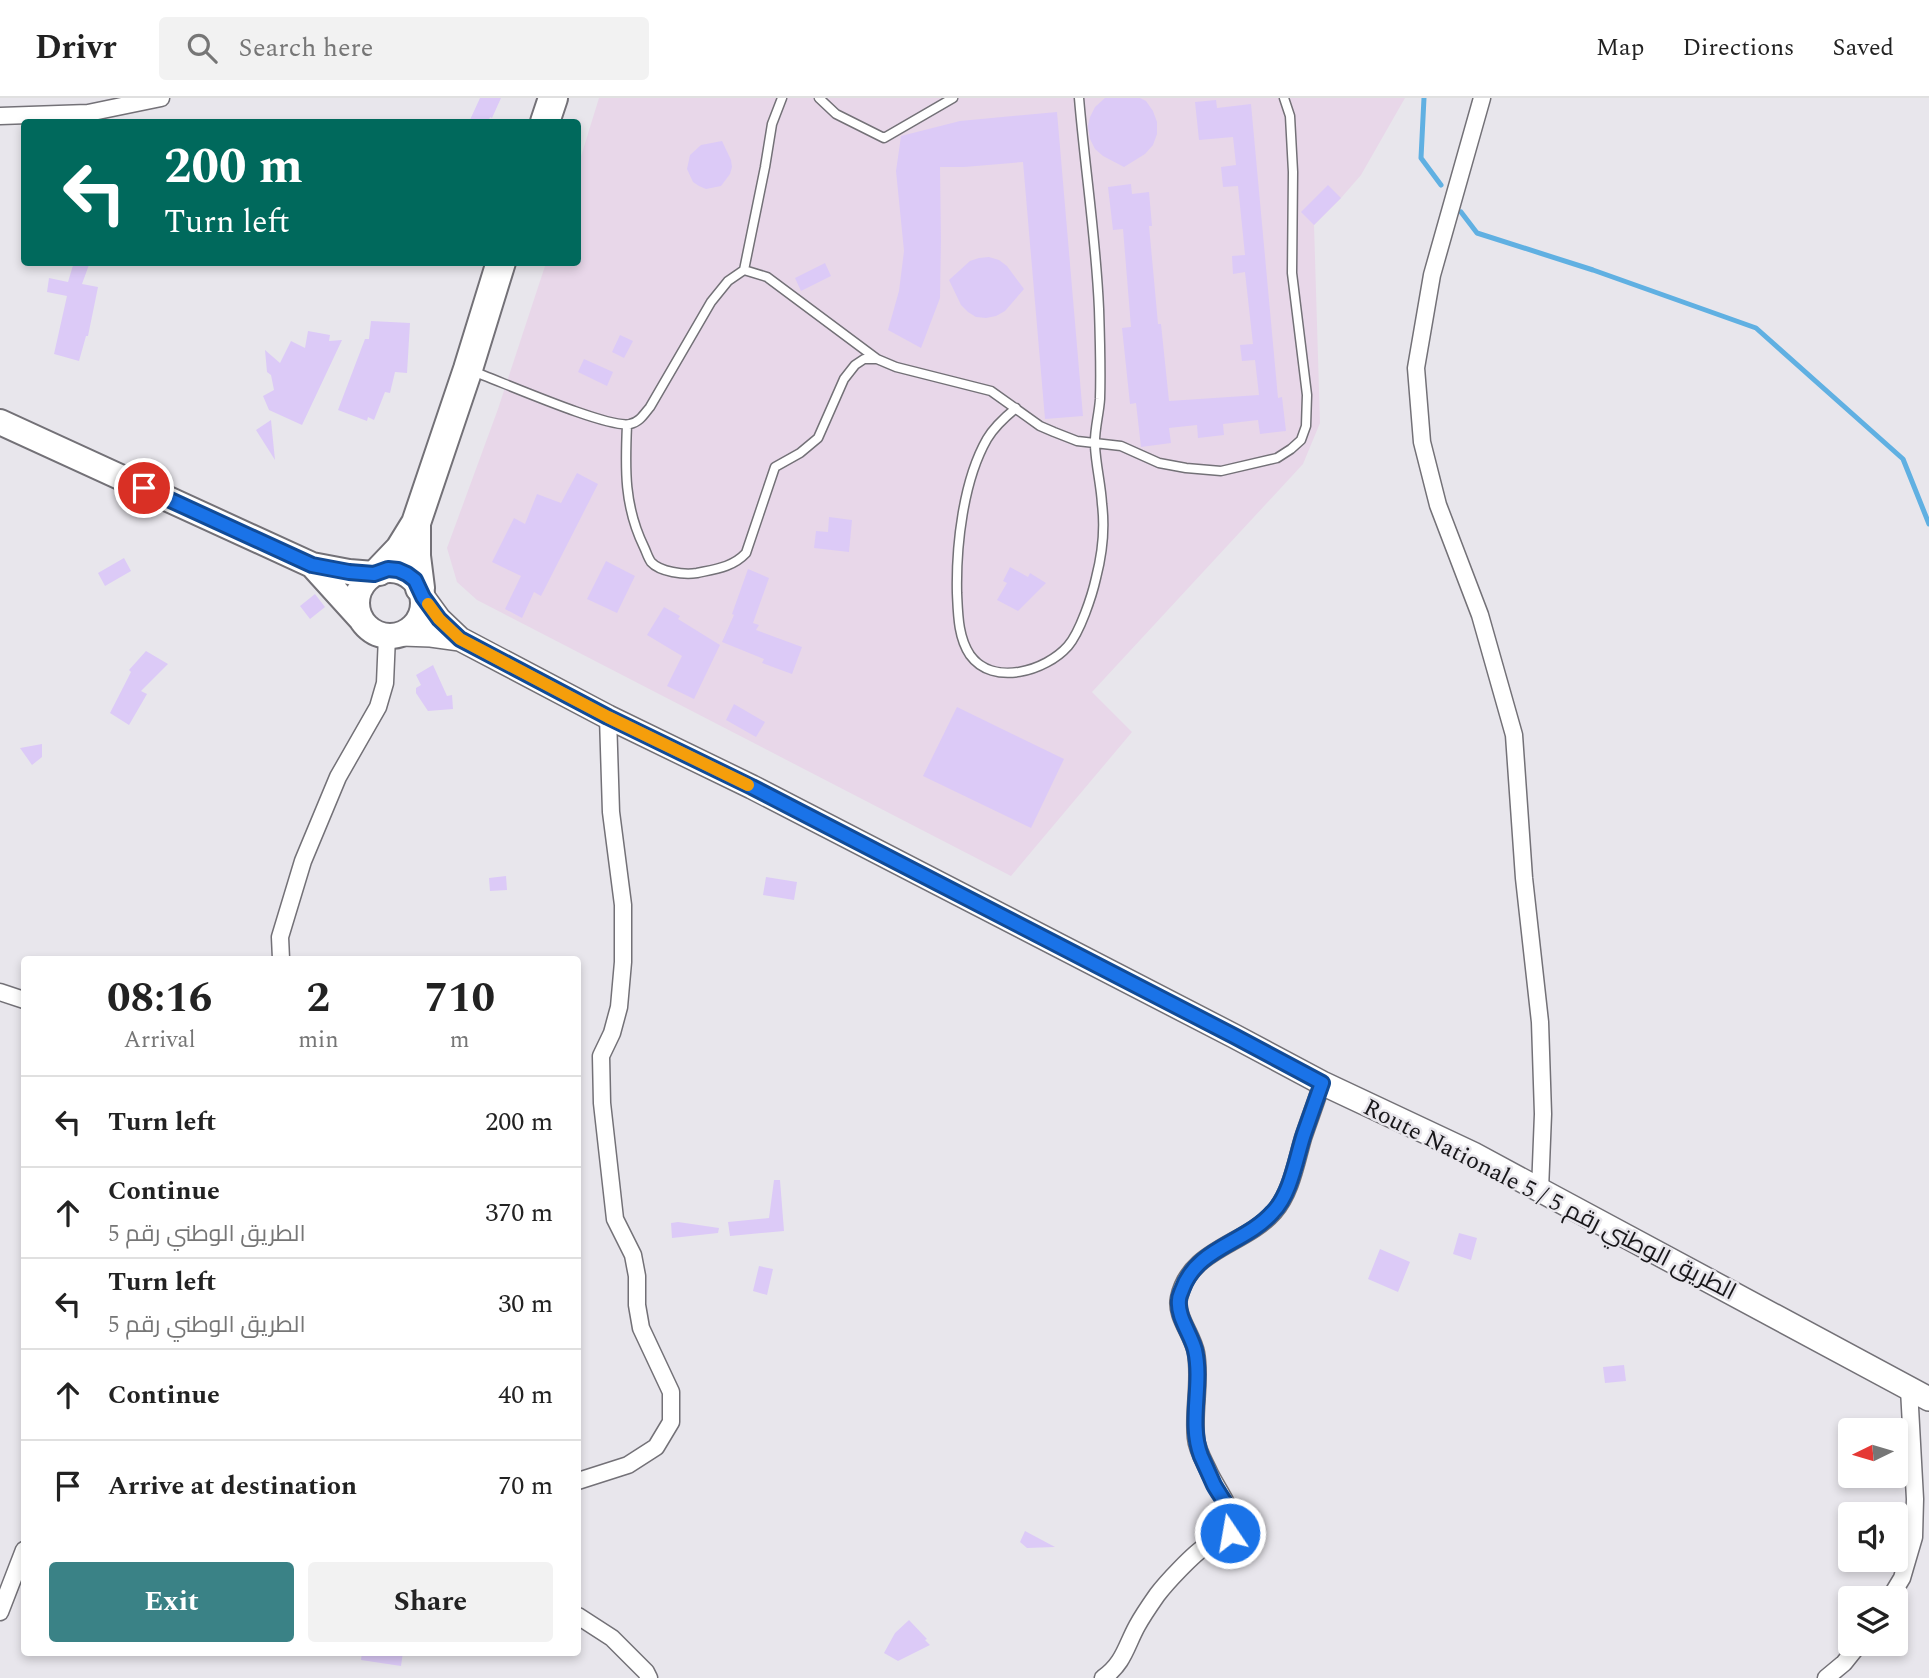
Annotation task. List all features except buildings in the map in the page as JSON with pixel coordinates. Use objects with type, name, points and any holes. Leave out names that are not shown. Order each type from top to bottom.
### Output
[{"type":"highway","points":[[546,119],[553,98]]},
{"type":"highway","points":[[377,573],[400,549],[416,523],[500,266]]},
{"type":"highway","points":[[416,523],[416,556],[421,593]]},
{"type":"main road","points":[[0,422],[312,565],[349,572],[377,573]]},
{"type":"main road","points":[[312,565],[371,631],[460,639]]},
{"type":"main road","points":[[360,618],[358,593],[364,582],[388,569],[398,570],[415,580],[439,619],[460,639]]},
{"type":"main road","points":[[394,635],[411,629],[419,620],[423,608],[421,593]]},
{"type":"main road","name":"Route Nationale 5 / الطريق الوطني رقم 5","points":[[460,639],[608,717],[752,787],[1322,1083],[1473,1154],[1919,1394]]},
{"type":"street","points":[[0,116],[88,113],[161,98]]},
{"type":"street","points":[[1482,98],[1433,275],[1416,368],[1422,442],[1438,505],[1480,615],[1514,735],[1524,878],[1540,1022],[1543,1114],[1540,1189]]},
{"type":"street","points":[[281,956],[280,936],[303,861],[338,777],[378,707],[394,635]]},
{"type":"street","points":[[581,1480],[628,1465],[656,1447],[671,1422],[671,1392],[641,1328],[633,1255],[615,1219],[602,1104],[601,1056],[612,1034],[619,1007],[623,962],[623,905],[611,812],[608,717]]},
{"type":"street","points":[[0,992],[21,999]]},
{"type":"street","points":[[1103,1678],[1112,1672],[1126,1653],[1136,1627],[1167,1583],[1205,1547],[1217,1543],[1230,1533],[1233,1525],[1231,1514],[1214,1484],[1196,1441],[1196,1352],[1178,1301],[1195,1266],[1208,1255],[1256,1228],[1275,1210],[1289,1184],[1322,1083]]},
{"type":"street","points":[[1897,1586],[1914,1537],[1919,1394]]},
{"type":"street","points":[[0,1612],[21,1558]]},
{"type":"street","points":[[581,1618],[612,1638],[649,1678]]},
{"type":"street","points":[[1826,1678],[1849,1656]]},
{"type":"lane","points":[[468,369],[598,419],[627,425],[639,421],[650,407],[711,302],[728,281],[744,270],[772,124],[782,98]]},
{"type":"lane","points":[[819,98],[836,114],[884,138],[953,98]]},
{"type":"lane","points":[[1016,408],[999,423],[987,439],[969,482],[956,560],[960,632],[969,653],[977,662],[997,672],[1008,674],[1042,666],[1068,646],[1090,602],[1097,575],[1103,526],[1095,444],[1100,400],[1099,309],[1079,98]]},
{"type":"lane","points":[[744,270],[767,277],[877,359],[896,367],[991,391],[1047,429],[1077,441],[1121,446],[1147,459],[1185,468],[1221,471],[1277,458],[1301,440],[1306,426],[1307,395],[1292,273],[1293,161],[1290,116],[1284,98]]},
{"type":"lane","points":[[627,425],[625,462],[628,505],[639,538],[651,562],[664,570],[689,574],[718,569],[738,561],[746,553],[775,467],[800,453],[818,438],[844,379],[855,365],[864,359],[877,359]]},
{"type":"shaded area","points":[[599,98],[1405,98],[1361,175],[1314,225],[1320,423],[1303,464],[1092,692],[1132,732],[1011,876],[477,600],[457,582],[447,548],[498,409],[545,266],[581,266],[581,156]]},
{"type":"waterway","points":[[1424,98],[1421,158],[1441,185]]},
{"type":"waterway","points":[[1461,212],[1477,233],[1593,270],[1756,328],[1903,459],[1929,524]]},
{"type":"slow traffic","points":[[428,604],[460,639],[608,717],[748,785]]},
{"type":"route","points":[[144,488],[312,565],[336,571],[374,574],[388,569],[407,574],[415,580],[439,619],[460,639],[608,717],[752,787],[1322,1083],[1289,1184],[1275,1210],[1256,1228],[1208,1255],[1195,1266],[1178,1301],[1196,1352],[1196,1441],[1214,1484],[1231,1514],[1233,1525],[1230,1533]]}]
